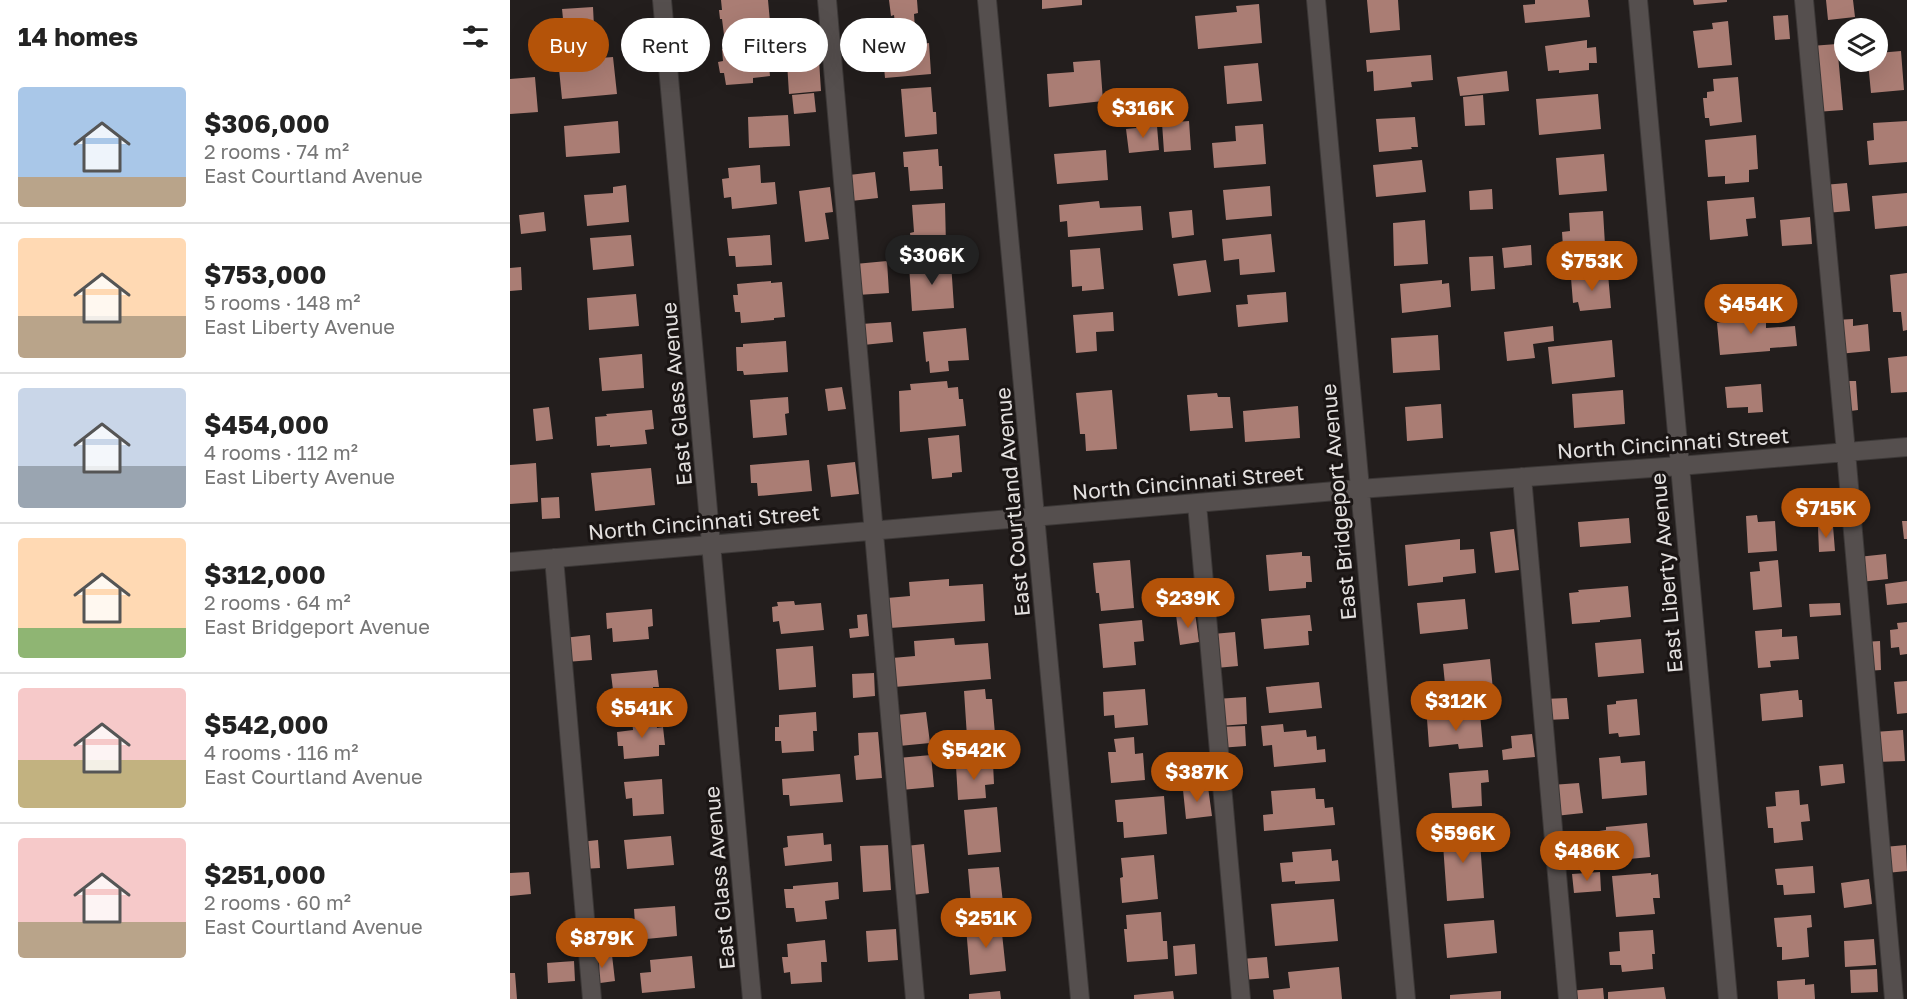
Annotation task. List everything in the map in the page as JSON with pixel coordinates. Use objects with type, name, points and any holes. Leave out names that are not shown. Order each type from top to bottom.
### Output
[{"type":"street","name":"East Glass Avenue","points":[[662,0],[752,999]]},
{"type":"street","points":[[827,0],[915,999]]},
{"type":"street","name":"East Courtland Avenue","points":[[987,0],[1080,999]]},
{"type":"street","name":"East Bridgeport Avenue","points":[[1316,0],[1406,999]]},
{"type":"street","name":"East Liberty Avenue","points":[[1638,0],[1728,999]]},
{"type":"street","points":[[1803,0],[1846,452],[1894,999]]},
{"type":"street","name":"North Cincinnati Street","points":[[510,562],[1359,489],[1907,447]]},
{"type":"street","points":[[1522,477],[1568,999]]},
{"type":"street","points":[[1197,504],[1240,999]]},
{"type":"street","points":[[554,558],[592,999]]},
{"type":"building","points":[[721,0],[768,0],[770,18],[720,19],[719,10],[722,10]]},
{"type":"building","points":[[889,0],[917,0],[918,13],[914,14],[914,18],[891,16]]},
{"type":"building","points":[[1042,0],[1082,0],[1082,5],[1042,9]]},
{"type":"building","points":[[1367,0],[1398,0],[1400,30],[1370,33]]},
{"type":"building","points":[[1535,0],[1588,0],[1590,17],[1525,23],[1523,5],[1535,4]]},
{"type":"building","points":[[1693,0],[1727,0],[1727,2],[1694,5]]},
{"type":"building","points":[[1826,0],[1853,0],[1855,17],[1828,20]]},
{"type":"building","points":[[1259,4],[1262,43],[1198,49],[1195,16],[1237,12],[1236,6]]},
{"type":"building","points":[[593,7],[594,18],[563,18],[562,9]]},
{"type":"building","points":[[1788,15],[1790,39],[1775,40],[1773,16]]},
{"type":"building","points":[[1728,21],[1732,65],[1698,68],[1693,31],[1713,29],[1712,23]]},
{"type":"building","points":[[1587,40],[1587,48],[1596,47],[1597,63],[1589,63],[1589,70],[1559,73],[1559,70],[1548,71],[1545,46]]},
{"type":"building","points":[[927,43],[929,43],[931,74],[885,78],[884,72],[927,72]]},
{"type":"building","points":[[1834,44],[1834,72],[1840,72],[1843,110],[1816,112],[1811,46]]},
{"type":"building","points":[[1901,51],[1904,90],[1871,93],[1869,72],[1888,72],[1888,52]]},
{"type":"building","points":[[1431,55],[1433,80],[1411,82],[1412,87],[1374,91],[1373,71],[1367,72],[1366,60]]},
{"type":"building","points":[[609,57],[613,57],[617,94],[562,99],[559,72],[609,72]]},
{"type":"building","points":[[1100,60],[1103,101],[1049,107],[1047,74],[1074,72],[1073,62]]},
{"type":"building","points":[[722,61],[722,72],[770,72],[770,76],[753,78],[753,83],[726,85],[724,73],[720,73],[718,62]]},
{"type":"building","points":[[1258,63],[1262,101],[1227,104],[1224,66]]},
{"type":"building","points":[[1507,71],[1509,91],[1460,96],[1457,77]]},
{"type":"building","points":[[788,72],[820,72],[821,91],[789,94]]},
{"type":"building","points":[[535,77],[538,112],[510,114],[510,79]]},
{"type":"building","points":[[1738,77],[1742,122],[1710,126],[1709,118],[1705,118],[1703,98],[1707,98],[1707,92],[1714,91],[1713,79]]},
{"type":"building","points":[[931,87],[937,134],[905,137],[901,89]]},
{"type":"building","points":[[814,93],[816,112],[794,114],[792,95]]},
{"type":"building","points":[[1598,94],[1601,129],[1539,135],[1536,99]]},
{"type":"building","points":[[1483,95],[1485,125],[1465,126],[1463,97]]},
{"type":"building","points":[[788,115],[790,146],[749,148],[748,117]]},
{"type":"building","points":[[1415,117],[1418,147],[1379,152],[1376,119]]},
{"type":"building","points":[[618,121],[620,153],[566,157],[564,126]]},
{"type":"building","points":[[1189,121],[1191,150],[1164,152],[1162,123]]},
{"type":"building","points":[[1907,121],[1907,162],[1869,165],[1867,141],[1874,140],[1873,123]]},
{"type":"building","points":[[1263,124],[1266,164],[1214,168],[1212,143],[1236,141],[1235,126]]},
{"type":"building","points":[[1157,126],[1159,150],[1129,153],[1126,129]]},
{"type":"building","points":[[1756,135],[1758,169],[1749,170],[1749,182],[1725,184],[1725,176],[1708,177],[1705,140]]},
{"type":"building","points":[[938,149],[939,166],[942,166],[943,189],[910,191],[908,167],[904,167],[903,152]]},
{"type":"building","points":[[1106,150],[1108,180],[1057,184],[1054,154]]},
{"type":"building","points":[[1604,154],[1607,191],[1559,195],[1556,158]]},
{"type":"building","points":[[1422,160],[1426,192],[1376,197],[1373,165]]},
{"type":"building","points":[[760,165],[761,183],[775,182],[777,204],[732,209],[731,197],[724,198],[722,179],[729,178],[728,168]]},
{"type":"building","points":[[875,172],[878,198],[851,201],[849,175]]},
{"type":"building","points":[[1847,183],[1850,211],[1825,213],[1823,185]]},
{"type":"building","points":[[626,185],[629,222],[587,226],[584,195],[613,193],[613,187]]},
{"type":"building","points":[[1270,186],[1272,216],[1226,220],[1223,190]]},
{"type":"building","points":[[830,187],[833,212],[825,213],[829,239],[805,242],[799,191]]},
{"type":"building","points":[[1492,189],[1493,209],[1470,210],[1469,191]]},
{"type":"building","points":[[1907,193],[1907,226],[1875,229],[1872,196]]},
{"type":"building","points":[[1754,197],[1756,218],[1746,219],[1748,236],[1710,240],[1707,201]]},
{"type":"building","points":[[1099,201],[1100,208],[1141,206],[1143,230],[1068,237],[1067,221],[1060,222],[1059,205]]},
{"type":"building","points":[[945,203],[946,246],[912,249],[910,233],[914,232],[912,205]]},
{"type":"building","points":[[1192,210],[1194,235],[1172,238],[1169,212]]},
{"type":"building","points":[[1603,211],[1605,245],[1563,247],[1562,232],[1570,231],[1569,213]]},
{"type":"building","points":[[544,212],[546,231],[521,234],[519,215]]},
{"type":"building","points":[[1810,217],[1812,244],[1782,246],[1780,220]]},
{"type":"building","points":[[1425,220],[1428,264],[1394,266],[1393,223]]},
{"type":"building","points":[[1271,234],[1275,272],[1240,275],[1239,259],[1224,261],[1222,239]]},
{"type":"building","points":[[631,235],[634,266],[593,270],[590,238]]},
{"type":"building","points":[[770,235],[772,265],[736,267],[735,256],[729,256],[727,238]]},
{"type":"building","points":[[1531,245],[1532,265],[1504,268],[1502,248]]},
{"type":"building","points":[[1100,248],[1104,289],[1082,291],[1082,286],[1072,287],[1070,250]]},
{"type":"building","points":[[1493,256],[1495,289],[1471,291],[1469,257]]},
{"type":"building","points":[[1206,260],[1211,292],[1178,296],[1173,264]]},
{"type":"building","points":[[887,261],[889,293],[857,295],[855,264]]},
{"type":"building","points":[[951,262],[954,308],[912,311],[909,265]]},
{"type":"building","points":[[521,267],[522,290],[510,291],[510,268]]},
{"type":"building","points":[[1907,273],[1907,330],[1903,331],[1901,312],[1893,312],[1890,275]]},
{"type":"building","points":[[1608,274],[1611,308],[1580,311],[1578,302],[1573,303],[1571,278]]},
{"type":"building","points":[[1442,280],[1442,284],[1449,283],[1451,307],[1402,313],[1400,284]]},
{"type":"building","points":[[771,281],[771,283],[782,282],[785,317],[741,323],[740,312],[735,312],[733,295],[738,295],[737,284]]},
{"type":"building","points":[[1286,292],[1288,322],[1238,327],[1236,305],[1248,304],[1247,295]]},
{"type":"building","points":[[636,294],[639,326],[589,330],[587,298]]},
{"type":"building","points":[[1740,311],[1741,322],[1766,320],[1766,328],[1795,326],[1797,346],[1770,348],[1770,351],[1720,355],[1717,323],[1721,322],[1721,312]]},
{"type":"building","points":[[1113,312],[1114,331],[1096,332],[1097,351],[1076,353],[1073,315]]},
{"type":"building","points":[[1853,319],[1853,326],[1868,324],[1870,351],[1838,354],[1836,320]]},
{"type":"building","points":[[891,322],[893,342],[863,345],[861,324]]},
{"type":"building","points":[[1553,326],[1554,341],[1533,344],[1535,358],[1507,361],[1504,332]]},
{"type":"building","points":[[966,328],[969,360],[948,361],[949,371],[930,373],[929,361],[926,362],[923,332]]},
{"type":"building","points":[[1438,335],[1440,370],[1393,373],[1391,338]]},
{"type":"building","points":[[1612,340],[1615,377],[1552,384],[1548,347]]},
{"type":"building","points":[[786,341],[788,372],[744,375],[743,371],[737,371],[736,347],[743,347],[743,344]]},
{"type":"building","points":[[642,354],[644,388],[602,391],[599,358]]},
{"type":"building","points":[[1907,356],[1907,392],[1891,393],[1888,358]]},
{"type":"building","points":[[947,381],[948,388],[958,387],[959,399],[963,399],[966,426],[900,432],[899,391],[911,390],[910,384]]},
{"type":"building","points":[[1841,381],[1856,381],[1858,410],[1843,412]]},
{"type":"building","points":[[1761,384],[1763,412],[1748,413],[1748,407],[1727,408],[1725,387]]},
{"type":"building","points":[[842,387],[846,409],[828,411],[825,389]]},
{"type":"building","points":[[1112,390],[1117,449],[1086,451],[1085,434],[1080,434],[1076,393]]},
{"type":"building","points":[[1623,390],[1625,424],[1574,428],[1572,394]]},
{"type":"building","points":[[1217,393],[1218,397],[1230,397],[1233,428],[1190,431],[1187,395]]},
{"type":"building","points":[[788,397],[789,413],[785,414],[787,435],[753,438],[750,400]]},
{"type":"building","points":[[1441,404],[1443,438],[1407,441],[1405,407]]},
{"type":"building","points":[[1298,406],[1300,438],[1245,442],[1243,411]]},
{"type":"building","points":[[549,407],[553,439],[536,441],[533,409]]},
{"type":"building","points":[[652,410],[654,429],[645,430],[647,444],[597,446],[595,417]]},
{"type":"building","points":[[959,435],[962,472],[952,473],[952,477],[932,479],[928,438]]},
{"type":"building","points":[[809,460],[812,491],[758,496],[757,483],[751,483],[750,465]]},
{"type":"building","points":[[855,462],[859,494],[831,497],[827,465]]},
{"type":"building","points":[[536,463],[538,502],[510,504],[510,465]]},
{"type":"building","points":[[651,468],[655,505],[595,511],[591,473]]},
{"type":"building","points":[[559,497],[560,518],[542,519],[541,498]]},
{"type":"building","points":[[1757,515],[1758,522],[1775,521],[1777,551],[1748,553],[1746,516]]},
{"type":"building","points":[[1629,518],[1631,543],[1580,547],[1578,522]]},
{"type":"building","points":[[1902,521],[1907,521],[1907,539],[1904,539]]},
{"type":"building","points":[[1833,526],[1835,551],[1819,552],[1818,527]]},
{"type":"building","points":[[1514,529],[1519,570],[1495,573],[1490,532]]},
{"type":"building","points":[[1460,539],[1460,550],[1474,549],[1476,573],[1443,577],[1443,582],[1408,586],[1405,545]]},
{"type":"building","points":[[1302,552],[1302,556],[1310,556],[1312,582],[1306,582],[1306,588],[1269,591],[1266,555]]},
{"type":"building","points":[[1886,554],[1888,579],[1860,582],[1858,557]]},
{"type":"building","points":[[1130,560],[1134,608],[1101,611],[1099,593],[1096,593],[1093,563]]},
{"type":"building","points":[[1778,560],[1782,607],[1753,610],[1750,572],[1760,571],[1759,562]]},
{"type":"building","points":[[949,579],[949,586],[983,584],[985,621],[890,628],[887,598],[910,596],[909,582]]},
{"type":"building","points":[[1907,581],[1907,603],[1887,605],[1885,584]]},
{"type":"building","points":[[1190,583],[1193,610],[1170,612],[1167,585]]},
{"type":"building","points":[[1628,586],[1631,617],[1572,624],[1569,593],[1579,592],[1578,590]]},
{"type":"building","points":[[1465,599],[1468,629],[1420,634],[1417,603]]},
{"type":"building","points":[[794,601],[795,605],[821,603],[824,630],[781,634],[779,621],[773,622],[772,607],[778,606],[777,602]]},
{"type":"building","points":[[1840,603],[1841,615],[1810,617],[1809,604]]},
{"type":"building","points":[[652,609],[653,626],[648,627],[649,639],[613,642],[612,628],[607,629],[606,613]]},
{"type":"building","points":[[1195,612],[1199,642],[1180,645],[1176,615]]},
{"type":"building","points":[[867,614],[869,636],[850,638],[849,629],[858,628],[857,615]]},
{"type":"building","points":[[1310,615],[1312,631],[1308,631],[1309,645],[1264,649],[1261,619]]},
{"type":"building","points":[[1142,620],[1144,641],[1134,642],[1136,665],[1103,668],[1099,624]]},
{"type":"building","points":[[1907,622],[1907,654],[1900,655],[1899,647],[1891,648],[1890,630],[1898,629],[1897,623]]},
{"type":"building","points":[[1782,629],[1782,637],[1797,636],[1799,659],[1770,661],[1771,667],[1758,668],[1755,631]]},
{"type":"building","points":[[1235,632],[1238,666],[1216,668],[1213,634]]},
{"type":"building","points":[[590,635],[592,660],[566,662],[563,638]]},
{"type":"building","points":[[954,638],[955,645],[988,643],[991,679],[894,687],[892,658],[915,656],[914,641]]},
{"type":"building","points":[[1641,639],[1644,673],[1598,677],[1595,643]]},
{"type":"building","points":[[1880,641],[1881,670],[1866,671],[1864,642]]},
{"type":"building","points":[[813,646],[816,687],[779,690],[776,649]]},
{"type":"building","points":[[1490,659],[1493,690],[1446,694],[1443,664]]},
{"type":"building","points":[[657,670],[659,687],[653,687],[654,698],[619,701],[619,690],[613,690],[611,674]]},
{"type":"building","points":[[874,673],[875,696],[853,698],[852,674]]},
{"type":"building","points":[[1907,681],[1907,713],[1897,714],[1894,682]]},
{"type":"building","points":[[1319,682],[1322,708],[1269,713],[1266,687]]},
{"type":"building","points":[[985,689],[986,699],[992,699],[995,734],[967,737],[964,691]]},
{"type":"building","points":[[1145,689],[1148,725],[1115,728],[1114,715],[1104,716],[1103,692]]},
{"type":"building","points":[[1798,690],[1799,700],[1802,700],[1803,717],[1762,721],[1760,694]]},
{"type":"building","points":[[1246,697],[1247,724],[1218,726],[1216,699]]},
{"type":"building","points":[[1567,698],[1569,719],[1545,720],[1544,699]]},
{"type":"building","points":[[1637,699],[1640,735],[1619,737],[1618,733],[1609,734],[1607,705],[1616,704],[1616,701]]},
{"type":"building","points":[[816,712],[817,731],[813,731],[814,751],[782,753],[781,741],[775,741],[775,727],[779,727],[779,715]]},
{"type":"building","points":[[926,712],[930,743],[899,746],[896,715]]},
{"type":"building","points":[[1480,714],[1483,747],[1459,749],[1458,744],[1429,747],[1427,719]]},
{"type":"building","points":[[656,716],[657,728],[663,727],[665,745],[659,745],[659,756],[624,759],[623,746],[618,746],[617,732],[633,730],[632,718]]},
{"type":"building","points":[[1283,724],[1284,732],[1306,730],[1307,737],[1316,736],[1317,750],[1325,749],[1326,762],[1274,767],[1272,745],[1263,746],[1261,726]]},
{"type":"building","points":[[1245,726],[1246,746],[1219,748],[1218,727]]},
{"type":"building","points":[[1903,730],[1905,761],[1876,762],[1874,732]]},
{"type":"building","points":[[878,732],[882,778],[856,780],[854,756],[859,755],[858,733]]},
{"type":"building","points":[[1532,734],[1535,757],[1503,760],[1502,750],[1512,748],[1511,736]]},
{"type":"building","points":[[1134,737],[1135,754],[1143,753],[1145,780],[1111,783],[1108,752],[1116,752],[1114,739]]},
{"type":"building","points":[[931,755],[934,787],[901,790],[898,758]]},
{"type":"building","points":[[1620,756],[1621,763],[1645,761],[1647,795],[1602,799],[1599,758]]},
{"type":"building","points":[[1206,760],[1209,784],[1180,787],[1178,763]]},
{"type":"building","points":[[993,763],[994,784],[985,785],[986,798],[958,800],[956,766]]},
{"type":"building","points":[[1843,764],[1845,783],[1821,786],[1819,766]]},
{"type":"building","points":[[1488,770],[1489,782],[1481,783],[1482,806],[1452,808],[1449,773]]},
{"type":"building","points":[[840,774],[843,802],[790,806],[789,795],[783,795],[782,779]]},
{"type":"building","points":[[662,779],[664,814],[633,816],[632,798],[626,799],[624,782]]},
{"type":"building","points":[[1579,783],[1583,813],[1555,816],[1551,785]]},
{"type":"building","points":[[1208,787],[1212,816],[1186,819],[1183,790]]},
{"type":"building","points":[[1315,788],[1316,799],[1324,799],[1325,808],[1333,807],[1335,825],[1264,831],[1263,815],[1273,814],[1271,791]]},
{"type":"building","points":[[1799,790],[1800,805],[1808,804],[1810,821],[1801,822],[1803,840],[1774,843],[1773,828],[1768,828],[1766,807],[1776,806],[1775,792]]},
{"type":"building","points":[[1164,796],[1167,834],[1124,838],[1123,822],[1117,822],[1115,800]]},
{"type":"building","points":[[997,807],[1001,852],[968,855],[964,810]]},
{"type":"building","points":[[1647,823],[1650,857],[1608,861],[1607,850],[1601,851],[1599,831],[1606,830],[1606,827]]},
{"type":"building","points":[[1479,827],[1484,898],[1447,901],[1442,830]]},
{"type":"building","points":[[823,833],[824,845],[831,844],[832,861],[785,866],[783,848],[788,847],[787,836]]},
{"type":"building","points":[[671,836],[674,865],[627,869],[624,840]]},
{"type":"building","points":[[598,840],[600,868],[582,869],[580,842]]},
{"type":"building","points":[[924,844],[929,893],[912,895],[906,846]]},
{"type":"building","points":[[888,845],[891,890],[863,892],[860,846]]},
{"type":"building","points":[[1906,845],[1907,871],[1886,873],[1884,847]]},
{"type":"building","points":[[1331,849],[1332,861],[1338,860],[1340,881],[1295,884],[1295,881],[1282,882],[1280,863],[1293,862],[1292,852]]},
{"type":"building","points":[[1154,855],[1158,899],[1122,903],[1121,858]]},
{"type":"building","points":[[1813,866],[1815,893],[1784,895],[1783,885],[1777,885],[1775,869]]},
{"type":"building","points":[[999,867],[1004,912],[972,915],[968,869]]},
{"type":"building","points":[[529,872],[531,894],[510,896],[510,873]]},
{"type":"building","points":[[1600,872],[1601,891],[1574,893],[1572,874]]},
{"type":"building","points":[[1651,873],[1651,875],[1658,874],[1660,898],[1653,898],[1655,914],[1616,917],[1612,876]]},
{"type":"building","points":[[1869,879],[1872,904],[1844,908],[1841,883]]},
{"type":"building","points":[[838,882],[839,899],[825,901],[827,919],[796,922],[794,908],[786,908],[784,889],[793,889],[793,886]]},
{"type":"building","points":[[1334,899],[1338,941],[1275,946],[1271,904]]},
{"type":"building","points":[[675,906],[677,936],[636,940],[634,909]]},
{"type":"building","points":[[1161,912],[1163,941],[1167,941],[1168,959],[1127,962],[1124,929],[1127,929],[1126,915]]},
{"type":"building","points":[[1811,915],[1812,927],[1807,928],[1809,957],[1782,960],[1782,947],[1777,947],[1774,918]]},
{"type":"building","points":[[1494,920],[1497,953],[1447,958],[1444,924]]},
{"type":"building","points":[[1001,924],[1006,971],[970,975],[966,927]]},
{"type":"building","points":[[896,929],[898,960],[868,962],[866,931]]},
{"type":"building","points":[[1653,930],[1655,954],[1652,954],[1653,969],[1622,972],[1621,965],[1610,965],[1609,952],[1620,951],[1619,932]]},
{"type":"building","points":[[1874,939],[1876,965],[1845,967],[1844,941]]},
{"type":"building","points":[[825,940],[827,962],[821,962],[822,982],[791,984],[790,972],[784,973],[782,957],[788,957],[787,944]]},
{"type":"building","points":[[1195,944],[1197,974],[1175,976],[1173,946]]},
{"type":"building","points":[[612,955],[615,981],[593,984],[590,958]]},
{"type":"building","points":[[692,956],[695,988],[642,993],[640,973],[651,972],[650,960]]},
{"type":"building","points":[[1267,957],[1269,978],[1242,980],[1241,959]]},
{"type":"building","points":[[574,961],[575,981],[548,983],[547,963]]},
{"type":"building","points":[[1339,967],[1342,999],[1274,999],[1273,990],[1290,988],[1288,972]]},
{"type":"building","points":[[1877,969],[1878,992],[1851,993],[1850,970]]},
{"type":"building","points":[[510,973],[515,973],[517,999],[510,999]]},
{"type":"building","points":[[1805,979],[1805,985],[1814,984],[1815,999],[1778,999],[1777,981]]},
{"type":"building","points":[[1664,987],[1666,999],[1608,999],[1608,992]]},
{"type":"building","points":[[1603,988],[1604,999],[1570,999],[1569,991]]},
{"type":"building","points":[[1000,991],[1001,999],[969,999],[969,994]]},
{"type":"building","points":[[1173,991],[1174,999],[1134,999],[1134,995]]},
{"type":"building","points":[[1501,991],[1501,999],[1450,999],[1450,995]]}]
